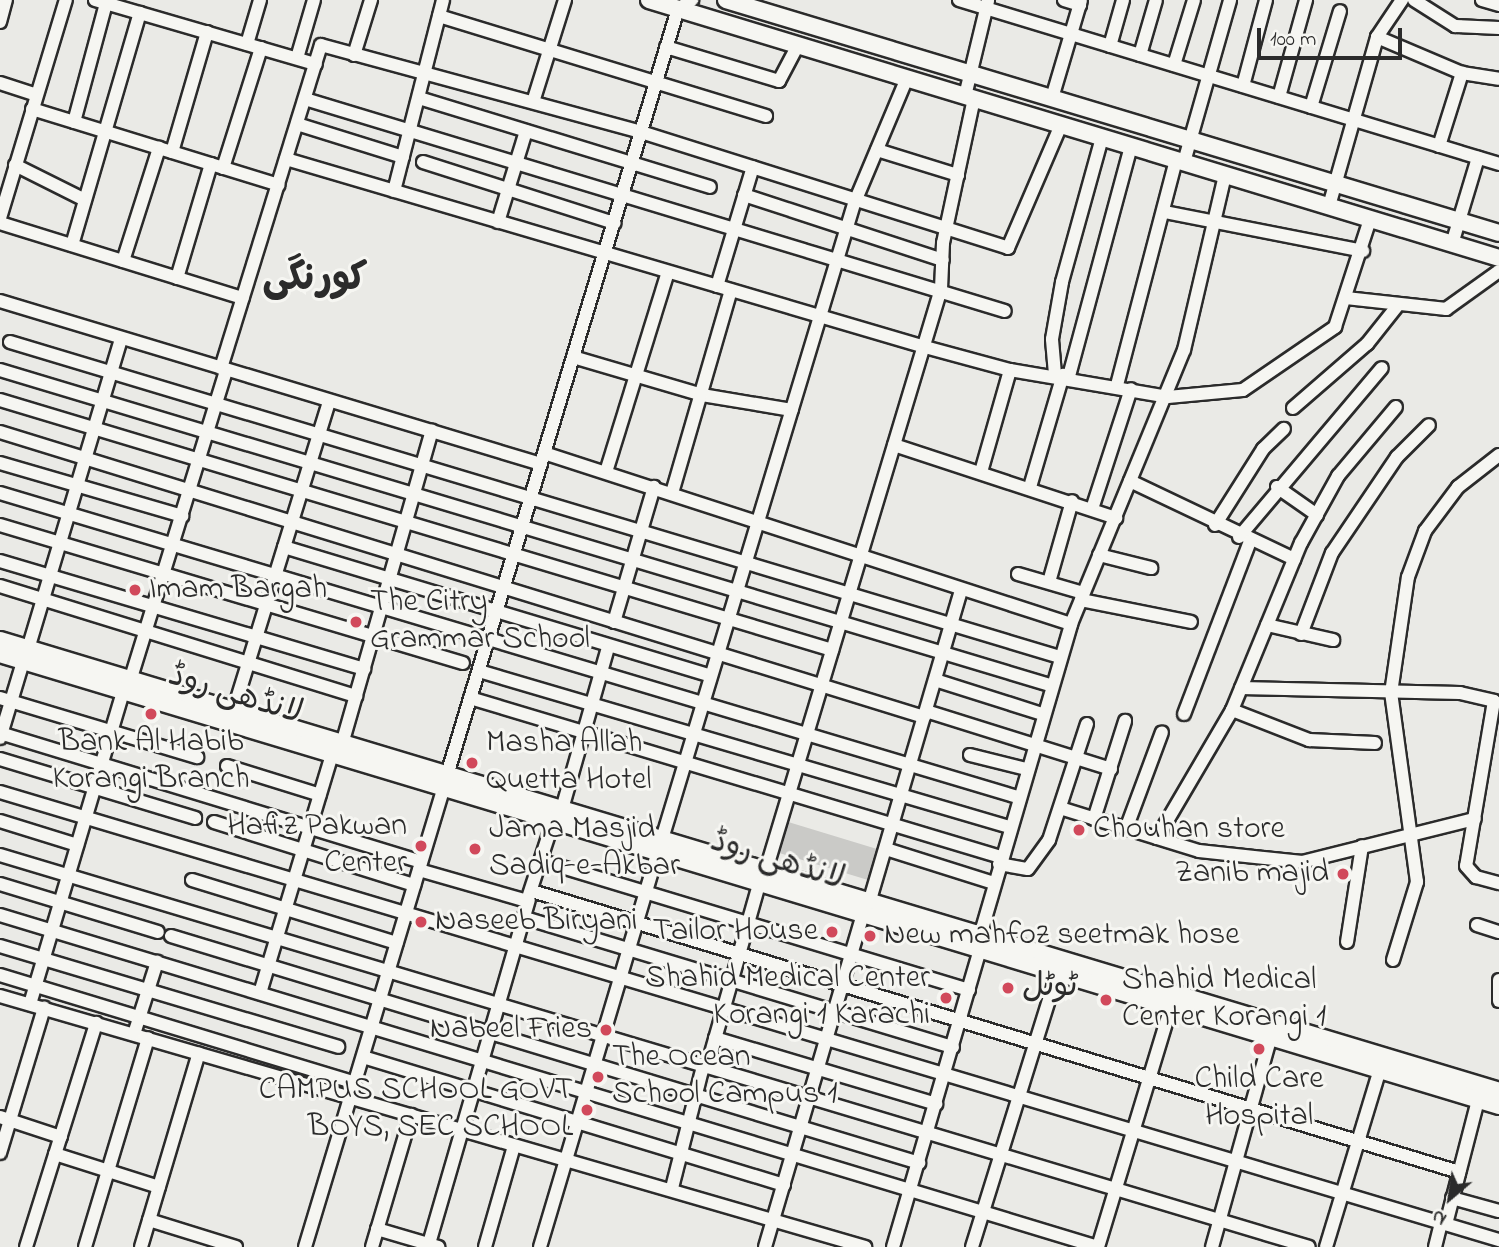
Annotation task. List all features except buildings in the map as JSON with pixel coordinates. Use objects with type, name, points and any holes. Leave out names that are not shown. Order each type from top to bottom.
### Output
[{"type":"main road","points":[[649,0],[685,4],[798,45],[1499,258]]},
{"type":"main road","points":[[726,0],[761,5],[971,74],[1499,233]]},
{"type":"main road","name":"لانڈھی روڈ","points":[[0,640],[26,655],[659,847],[759,885],[980,936],[1058,968],[1171,1007],[1499,1106]]},
{"type":"main road","name":"لانڈھی روڈ","points":[[0,654],[26,655]]},
{"type":"main road","name":"لانڈھی روڈ","points":[[127,686],[233,712],[337,750]]},
{"type":"main road","name":"لانڈھی روڈ","points":[[659,847],[766,870],[979,953],[1058,968],[1499,1091]]},
{"type":"street","points":[[0,22],[6,0]]},
{"type":"street","points":[[1,209],[66,0]]},
{"type":"street","points":[[247,44],[260,0]]},
{"type":"street","points":[[297,58],[314,0]]},
{"type":"street","points":[[354,54],[371,0]]},
{"type":"street","points":[[394,191],[427,72],[443,0]]},
{"type":"street","points":[[533,102],[565,0]]},
{"type":"street","points":[[959,0],[987,4],[1070,34],[1499,163]]},
{"type":"street","points":[[1052,98],[1080,2],[1064,0]]},
{"type":"street","points":[[1110,46],[1123,0]]},
{"type":"street","points":[[1140,55],[1156,0]]},
{"type":"street","points":[[1174,65],[1194,0]]},
{"type":"street","points":[[1117,385],[1165,212],[1180,161],[1191,140],[1230,0]]},
{"type":"street","points":[[1243,86],[1266,0]]},
{"type":"street","points":[[1279,97],[1306,0]]},
{"type":"street","points":[[1329,206],[1377,37],[1402,0]]},
{"type":"street","points":[[1414,0],[1455,26],[1499,28]]},
{"type":"street","points":[[1482,0],[1499,5]]},
{"type":"street","points":[[74,122],[101,2],[316,64]]},
{"type":"street","points":[[305,1247],[640,132],[666,47],[685,4]]},
{"type":"street","points":[[766,870],[848,592],[942,289],[947,227],[958,176],[971,74],[987,4]]},
{"type":"street","points":[[1311,107],[1340,11]]},
{"type":"street","points":[[72,246],[140,13]]},
{"type":"street","points":[[439,16],[766,116]]},
{"type":"street","points":[[172,152],[207,32]]},
{"type":"street","points":[[1377,37],[1462,73],[1499,79]]},
{"type":"street","points":[[30,1004],[111,731],[190,491],[243,298],[321,45],[640,132],[1012,248],[1061,125]]},
{"type":"street","points":[[666,47],[779,82],[798,45]]},
{"type":"street","points":[[177,278],[261,48]]},
{"type":"street","points":[[1439,146],[1462,73]]},
{"type":"street","points":[[540,1247],[700,703],[758,523],[847,226],[907,78]]},
{"type":"street","points":[[0,84],[36,94]]},
{"type":"street","points":[[305,99],[942,289],[1005,311]]},
{"type":"street","points":[[419,99],[710,187]]},
{"type":"street","points":[[32,109],[279,185]]},
{"type":"street","points":[[297,124],[403,157]]},
{"type":"street","points":[[498,222],[526,131]]},
{"type":"street","points":[[1062,375],[1052,338],[1062,282],[1102,138]]},
{"type":"street","points":[[1030,488],[1131,146]]},
{"type":"street","points":[[122,261],[159,148]]},
{"type":"street","points":[[877,150],[958,176]]},
{"type":"street","points":[[1452,244],[1478,158]]},
{"type":"street","points":[[286,159],[1010,370],[1062,375],[1168,397],[1243,390],[1335,327],[1363,251],[1370,219]]},
{"type":"street","points":[[423,162],[509,187],[614,223]]},
{"type":"street","points":[[16,165],[85,200]]},
{"type":"street","points":[[717,286],[753,167]]},
{"type":"street","points":[[980,936],[1017,797],[1071,624],[1168,397],[1204,280],[1225,175]]},
{"type":"street","points":[[744,195],[847,226],[943,260]]},
{"type":"street","points":[[1165,212],[1214,224],[1363,251]]},
{"type":"street","points":[[0,223],[243,298]]},
{"type":"street","points":[[1346,298],[1446,309],[1499,271]]},
{"type":"street","points":[[606,472],[668,272]]},
{"type":"street","points":[[672,493],[731,290]]},
{"type":"street","points":[[0,301],[432,431],[606,472],[859,557],[1071,624]]},
{"type":"street","points":[[1293,408],[1367,344],[1398,305]]},
{"type":"street","points":[[121,339],[26,655],[6,700],[1,735],[310,828],[420,866],[637,922],[1460,1172]]},
{"type":"street","points":[[10,342],[746,560],[1060,657]]},
{"type":"street","points":[[573,357],[702,395],[792,410]]},
{"type":"street","points":[[1184,714],[1244,539],[1277,487],[1350,412],[1382,368]]},
{"type":"street","points":[[0,370],[1050,685]]},
{"type":"street","points":[[981,472],[1010,370]]},
{"type":"street","points":[[1093,509],[1131,389]]},
{"type":"street","points":[[0,400],[832,650]]},
{"type":"street","points":[[233,712],[329,401]]},
{"type":"street","points":[[1157,838],[1232,710],[1294,559],[1338,476],[1396,407]]},
{"type":"street","points":[[1301,634],[1332,553],[1397,457],[1429,425]]},
{"type":"street","points":[[1215,525],[1262,449],[1284,429]]},
{"type":"street","points":[[260,993],[320,795],[364,669],[432,431]]},
{"type":"street","points":[[0,432],[821,686],[1035,742],[1111,769]]},
{"type":"street","points":[[894,445],[1072,501],[1115,518]]},
{"type":"street","points":[[1393,960],[1417,882],[1414,830],[1391,693],[1408,578],[1425,531],[1458,487],[1499,455]]},
{"type":"street","points":[[0,463],[182,516]]},
{"type":"street","points":[[1130,481],[1244,539],[1294,559]]},
{"type":"street","points":[[614,622],[654,487]]},
{"type":"street","points":[[1277,487],[1317,515]]},
{"type":"street","points":[[0,493],[1017,797]]},
{"type":"street","points":[[1049,582],[1072,501]]},
{"type":"street","points":[[0,525],[463,663]]},
{"type":"street","points":[[284,547],[608,648],[709,675]]},
{"type":"street","points":[[1099,555],[1151,568]]},
{"type":"street","points":[[0,561],[364,669]]},
{"type":"street","points":[[1018,574],[1049,582],[1082,596],[1191,622]]},
{"type":"street","points":[[0,586],[356,695]]},
{"type":"street","points":[[765,1247],[865,910],[886,849],[961,590]]},
{"type":"street","points":[[1267,625],[1333,640]]},
{"type":"street","points":[[377,1229],[432,1246],[462,1130],[531,895],[584,733],[608,648]]},
{"type":"street","points":[[479,671],[593,702],[1009,827]]},
{"type":"street","points":[[935,680],[1042,714]]},
{"type":"street","points":[[1241,688],[1460,693],[1494,701],[1468,871],[1499,883]]},
{"type":"street","points":[[470,698],[893,824],[1028,869],[1060,808],[1087,724]]},
{"type":"street","points":[[6,700],[197,757]]},
{"type":"street","points":[[1232,710],[1309,740],[1375,743]]},
{"type":"street","points":[[1094,820],[1125,721]]},
{"type":"street","points":[[1126,829],[1162,732]]},
{"type":"street","points":[[970,755],[1026,769]]},
{"type":"street","points":[[0,759],[195,818]]},
{"type":"street","points":[[227,766],[320,795]]},
{"type":"street","points":[[0,792],[620,979],[1020,1093],[1499,1240]]},
{"type":"street","points":[[1060,808],[1199,851],[1302,862],[1414,830],[1475,818]]},
{"type":"street","points":[[0,821],[77,845]]},
{"type":"street","points":[[214,822],[414,885]]},
{"type":"street","points":[[1348,942],[1363,846]]},
{"type":"street","points":[[886,849],[994,883]]},
{"type":"street","points":[[0,855],[1309,1247]]},
{"type":"street","points":[[542,862],[969,990]]},
{"type":"street","points":[[192,880],[397,943]]},
{"type":"street","points":[[0,884],[919,1163]]},
{"type":"street","points":[[672,1188],[696,1095],[759,885]]},
{"type":"street","points":[[0,915],[1098,1247],[1171,1007]]},
{"type":"street","points":[[525,918],[953,1047]]},
{"type":"street","points":[[1477,925],[1499,932]]},
{"type":"street","points":[[0,946],[148,993],[338,1047]]},
{"type":"street","points":[[893,1247],[979,953]]},
{"type":"street","points":[[134,1034],[158,962]]},
{"type":"street","points":[[972,1247],[1058,968]]},
{"type":"street","points":[[0,975],[355,1083]]},
{"type":"street","points":[[1499,980],[1499,1001]]},
{"type":"street","points":[[0,996],[351,1096],[514,1146],[566,1155],[774,1219],[836,1243],[864,1247]]},
{"type":"street","points":[[0,1153],[5,1119],[44,1009]]},
{"type":"street","points":[[26,1247],[96,1023]]},
{"type":"street","points":[[1212,1247],[1271,1036]]},
{"type":"street","points":[[85,1247],[148,1038]]},
{"type":"street","points":[[715,1038],[936,1104]]},
{"type":"street","points":[[141,1247],[199,1053]]},
{"type":"street","points":[[363,1056],[784,1185]]},
{"type":"street","points":[[1326,1247],[1380,1069]]},
{"type":"street","points":[[1435,1247],[1460,1172],[1478,1100]]},
{"type":"street","points":[[372,1247],[411,1115]]},
{"type":"street","points":[[5,1119],[61,1137]]},
{"type":"street","points":[[485,1247],[514,1146]]},
{"type":"street","points":[[55,1154],[159,1187]]},
{"type":"street","points":[[1452,1198],[1499,1211]]},
{"type":"street","points":[[149,1220],[236,1247]]},
{"type":"shaded area","points":[[785,821],[877,849],[868,880],[776,852]]},
{"type":"place","name":"Imam Bargah","points":[[135,590]]},
{"type":"place","name":"The Citry Grammar School","points":[[356,622]]},
{"type":"place","name":"Bank Al Habib Korangi Branch","points":[[151,714]]},
{"type":"place","name":"Masha Allah Quetta Hotel","points":[[472,763]]},
{"type":"place","name":"Chouhan store","points":[[1079,830]]},
{"type":"place","name":"Hafiz Pakwan Center","points":[[421,846]]},
{"type":"place","name":"Jama Masjid Sadiq-e-Akbar","points":[[475,849]]},
{"type":"place","name":"Zanib majid","points":[[1343,874]]},
{"type":"place","name":"Naseeb Biryani","points":[[421,922]]},
{"type":"place","name":"Tailor House","points":[[832,932]]},
{"type":"place","name":"New mahfoz seetmak hose","points":[[870,936]]},
{"type":"place","name":"ٹوٹل","points":[[1008,988]]},
{"type":"place","name":"Shahid Medical Center Korangi 1 Karachi","points":[[946,998]]},
{"type":"place","name":"Shahid Medical Center Korangi 1","points":[[1106,1000]]},
{"type":"place","name":"Nabeel Fries","points":[[606,1030]]},
{"type":"place","name":"Child Care Hospital","points":[[1259,1049]]},
{"type":"place","name":"The Ocean School Campus 1","points":[[598,1077]]},
{"type":"place","name":"CAMPUS SCHOOL GOVT BOYS, SEC SCHOOL","points":[[587,1110]]},
{"type":"district","name":"کورنگی","points":[[315,281]]}]
